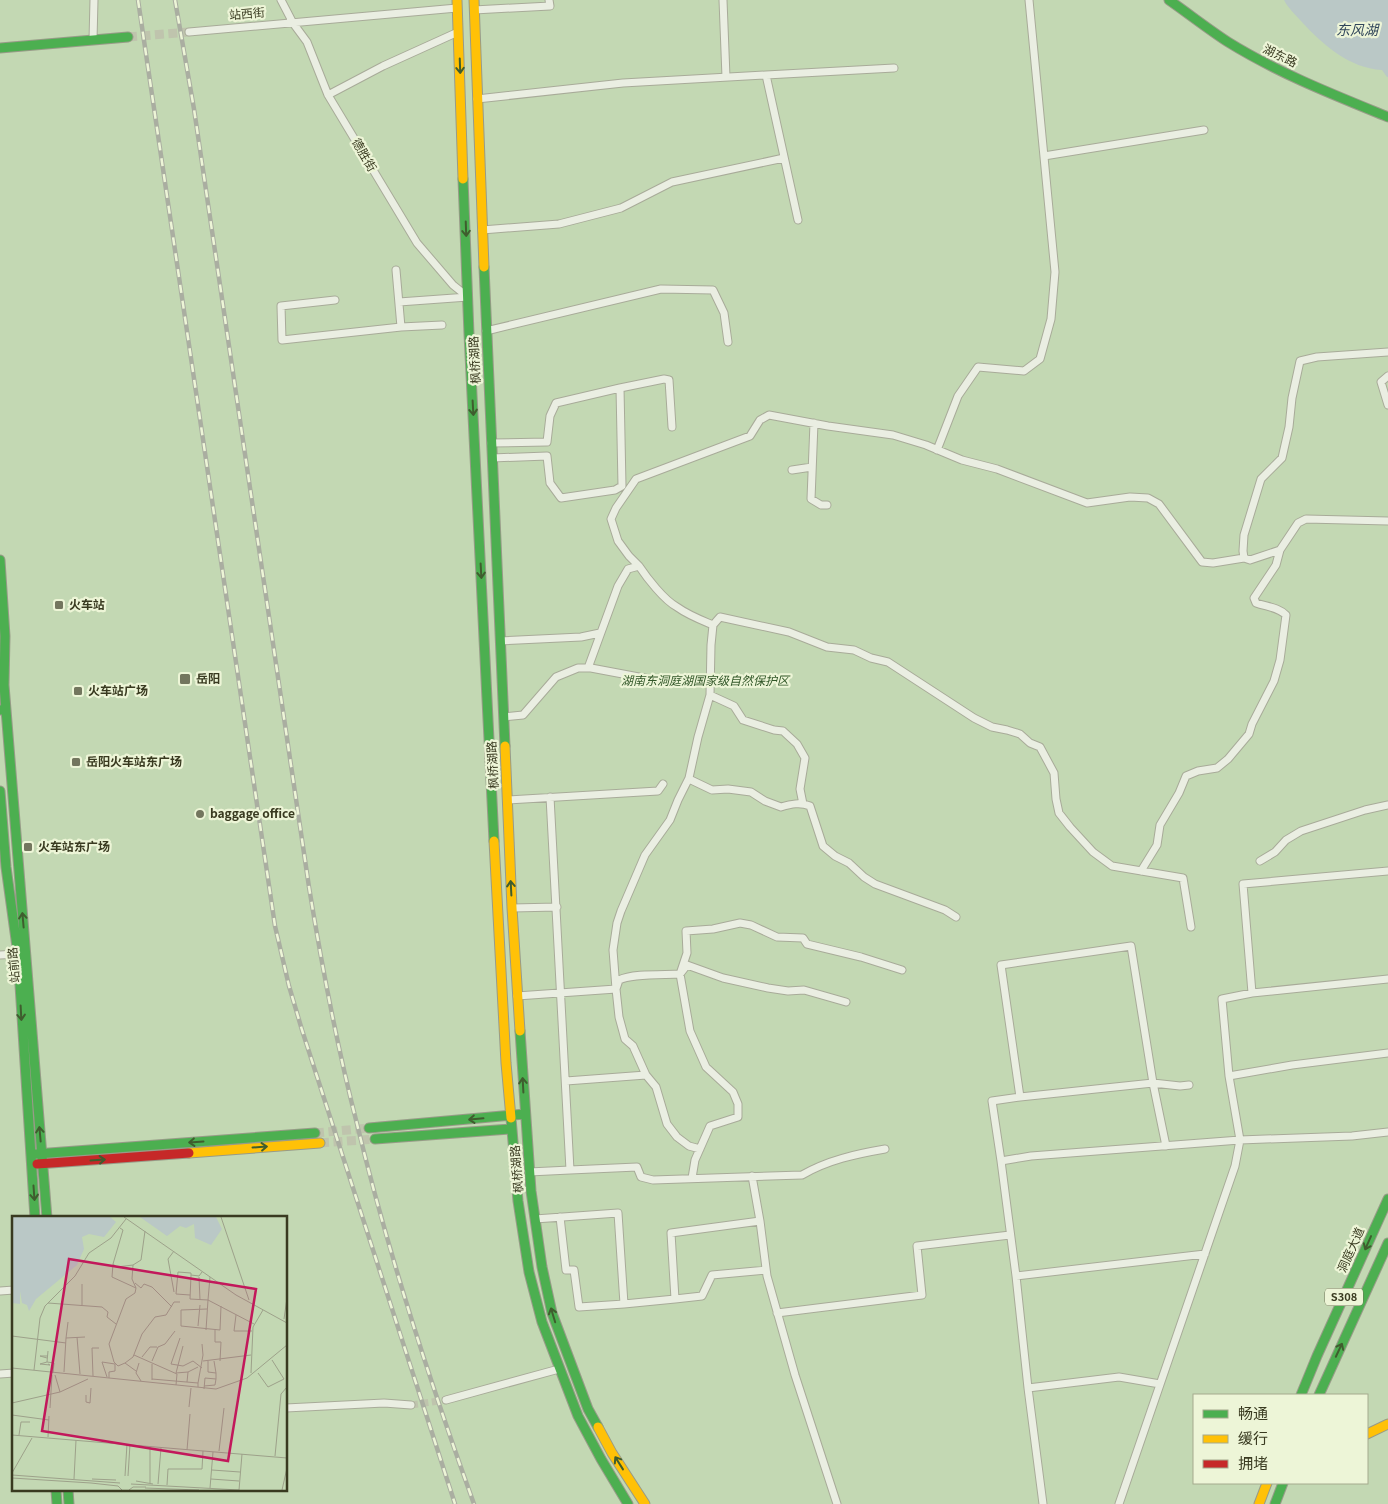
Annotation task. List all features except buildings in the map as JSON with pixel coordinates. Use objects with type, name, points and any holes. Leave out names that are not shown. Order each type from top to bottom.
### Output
[{"type":"main road","name":"枫桥湖路","points":[[474,0],[486,331],[512,908],[525,1114],[535,1219],[542,1267],[552,1313],[588,1409],[612,1453],[645,1504]]},
{"type":"main road","name":"湖东路","points":[[1170,0],[1208,30],[1261,61],[1326,92],[1388,117]]},
{"type":"main road","name":"枫桥湖路","points":[[457,4],[468,297],[498,918],[510,1116],[518,1201],[529,1272],[542,1322],[578,1416],[601,1460],[628,1504]]},
{"type":"main road","points":[[0,48],[128,37]]},
{"type":"main road","name":"站前路","points":[[0,560],[5,636],[2,685],[3,709],[47,1216]]},
{"type":"main road","name":"站前路","points":[[0,791],[3,867],[18,954],[30,1154],[36,1216]]},
{"type":"main road","points":[[370,1128],[525,1114]]},
{"type":"main road","points":[[375,1140],[511,1129]]},
{"type":"main road","points":[[30,1154],[315,1133]]},
{"type":"main road","points":[[32,1164],[320,1143]]},
{"type":"main road","name":"洞庭大道","points":[[1301,1394],[1388,1199]]},
{"type":"main road","name":"S308","points":[[1319,1394],[1388,1243]]},
{"type":"main road","points":[[1368,1434],[1388,1424]]},
{"type":"main road","points":[[1259,1504],[1267,1484]]},
{"type":"main road","points":[[1275,1504],[1283,1484]]},
{"type":"street","points":[[93,40],[94,0]]},
{"type":"street","name":"德胜街","points":[[281,0],[293,23],[307,42],[328,95],[417,243],[453,285],[468,297]]},
{"type":"street","points":[[474,10],[550,6],[550,0]]},
{"type":"street","points":[[723,0],[726,77]]},
{"type":"street","points":[[937,450],[958,396],[978,366],[1024,371],[1040,359],[1051,319],[1055,272],[1029,0]]},
{"type":"street","name":"站西街","points":[[189,32],[293,23],[457,4]]},
{"type":"street","points":[[328,95],[383,66],[458,32]]},
{"type":"street","points":[[477,99],[623,84],[894,68]]},
{"type":"street","points":[[766,75],[798,220]]},
{"type":"street","points":[[1044,156],[1204,130]]},
{"type":"street","points":[[482,230],[559,224],[621,208],[672,182],[784,158]]},
{"type":"street","points":[[396,270],[401,327]]},
{"type":"street","points":[[486,331],[660,289],[685,288],[713,290],[724,313],[728,342]]},
{"type":"street","points":[[399,302],[468,297]]},
{"type":"street","points":[[335,300],[281,306],[282,340],[401,327],[442,325]]},
{"type":"street","points":[[1244,558],[1244,535],[1261,479],[1282,458],[1300,361],[1316,357],[1388,352]]},
{"type":"street","points":[[1388,376],[1381,382],[1388,405]]},
{"type":"street","points":[[620,388],[622,486],[615,490],[561,498],[550,484],[547,456],[550,416],[556,403],[620,388],[664,379],[669,380],[672,427]]},
{"type":"street","points":[[713,624],[700,620],[675,607],[647,577],[618,541],[610,518],[636,479],[750,436],[760,420],[769,415],[894,435],[926,444],[962,460],[997,469],[1087,503],[1130,497],[1148,498],[1159,504],[1202,562],[1213,563],[1244,558],[1250,560],[1280,550]]},
{"type":"street","points":[[814,423],[811,499],[821,505],[827,505]]},
{"type":"street","points":[[492,443],[547,442],[547,439]]},
{"type":"street","points":[[492,458],[547,456]]},
{"type":"street","points":[[792,470],[812,468]]},
{"type":"street","points":[[1141,871],[1157,845],[1160,825],[1179,793],[1186,776],[1198,771],[1217,768],[1228,758],[1249,734],[1252,724],[1274,681],[1280,660],[1286,614],[1280,609],[1256,603],[1254,598],[1276,565],[1280,550],[1298,523],[1306,519],[1388,521]]},
{"type":"street","points":[[588,668],[618,586],[628,569],[639,566]]},
{"type":"street","points":[[700,1149],[689,1146],[677,1137],[667,1124],[656,1087],[646,1075],[633,1046],[625,1039],[619,1017],[613,950],[617,923],[621,911],[646,855],[670,820],[688,779],[710,694],[713,624],[720,617],[789,632],[827,647],[854,650],[871,658],[888,662],[974,718],[992,727],[1020,734],[1030,743],[1040,747],[1054,773],[1056,799],[1060,813],[1070,827],[1093,852],[1112,866],[1183,878],[1190,927]]},
{"type":"street","points":[[500,641],[581,637],[600,633]]},
{"type":"street","points":[[504,717],[523,715],[556,676],[578,668],[588,668],[660,681]]},
{"type":"street","points":[[710,694],[734,706],[743,720],[783,731],[797,744],[805,758],[800,789],[803,804]]},
{"type":"street","points":[[688,779],[712,790],[728,789],[751,792],[765,801],[781,807],[790,804],[810,806],[823,846],[835,856],[849,863],[875,884],[945,910],[956,917]]},
{"type":"street","points":[[507,800],[658,791],[663,784]]},
{"type":"street","points":[[550,797],[570,1170]]},
{"type":"street","points":[[1260,861],[1276,852],[1286,840],[1301,831],[1365,810],[1388,805]]},
{"type":"street","points":[[1252,993],[1243,884],[1388,871]]},
{"type":"street","points":[[512,908],[556,907]]},
{"type":"street","points":[[692,1178],[695,1160],[710,1126],[738,1117],[738,1104],[733,1092],[706,1067],[690,1031],[680,974],[687,953],[686,931],[713,929],[740,923],[751,925],[776,937],[802,938],[807,944],[861,957],[902,970]]},
{"type":"street","points":[[1020,1097],[1001,966],[1131,946],[1153,1083],[1166,1146]]},
{"type":"street","points":[[0,955],[18,954]]},
{"type":"street","points":[[680,974],[687,965],[723,978],[788,991],[804,990],[846,1002]]},
{"type":"street","points":[[616,989],[619,980],[624,978],[653,974],[680,974]]},
{"type":"street","points":[[1119,1504],[1235,1166],[1240,1140],[1229,1076],[1222,999],[1252,993],[1388,978]]},
{"type":"street","points":[[518,996],[616,989]]},
{"type":"street","points":[[1229,1076],[1292,1064],[1388,1053]]},
{"type":"street","points":[[566,1081],[646,1075]]},
{"type":"street","points":[[1043,1504],[1016,1276],[992,1101],[1153,1083],[1189,1085]]},
{"type":"street","points":[[1001,1161],[1031,1156],[1240,1140],[1352,1136],[1388,1132]]},
{"type":"street","points":[[530,1172],[637,1167],[641,1177],[653,1180],[802,1175],[816,1167],[847,1156],[885,1149]]},
{"type":"street","points":[[752,1176],[766,1270],[777,1313],[837,1504]]},
{"type":"street","points":[[535,1219],[618,1213],[624,1304]]},
{"type":"street","points":[[560,1217],[566,1270],[574,1270],[579,1307],[702,1296],[712,1275],[766,1270]]},
{"type":"street","points":[[675,1299],[671,1233],[760,1221]]},
{"type":"street","points":[[777,1313],[922,1295],[917,1246],[1010,1235]]},
{"type":"street","points":[[1016,1276],[1205,1254]]},
{"type":"street","points":[[446,1400],[560,1369]]},
{"type":"street","points":[[1028,1388],[1119,1377],[1160,1384]]},
{"type":"street","points":[[288,1408],[384,1403],[411,1405]]},
{"type":"green space","name":"湖南东洞庭湖国家级自然保护区","points":[[0,0],[1388,0],[1388,1504],[0,1504]]},
{"type":"water","name":"东风湖","points":[[1284,0],[1388,0],[1388,77],[1382,70],[1359,65],[1337,54],[1301,21]]},
{"type":"tunnel","points":[[128,37],[189,32]]},
{"type":"tunnel","points":[[315,1133],[369,1128]]},
{"type":"tunnel","points":[[320,1143],[375,1139]]},
{"type":"tunnel","points":[[411,1405],[446,1400]]},
{"type":"railway","points":[[138,0],[275,926],[289,986],[302,1030],[455,1504]]},
{"type":"railway","points":[[175,0],[194,109],[309,887],[330,1006],[357,1124],[382,1220],[425,1363],[474,1504]]},
{"type":"traffic: fast","points":[[1169,0],[1228,42],[1266,64],[1388,117]]},
{"type":"traffic: fast","points":[[0,48],[128,37]]},
{"type":"traffic: fast","points":[[463,179],[494,841]]},
{"type":"traffic: fast","points":[[484,267],[505,746]]},
{"type":"traffic: fast","points":[[0,560],[5,636],[4,685],[47,1216]]},
{"type":"traffic: fast","points":[[0,686],[4,685]]},
{"type":"traffic: fast","points":[[0,710],[5,709]]},
{"type":"traffic: fast","points":[[0,791],[6,867],[18,954],[35,1216]]},
{"type":"traffic: fast","points":[[520,1031],[531,1191],[542,1267],[552,1313],[588,1409],[598,1427]]},
{"type":"traffic: fast","points":[[369,1128],[525,1114]]},
{"type":"traffic: fast","points":[[511,1118],[518,1201],[529,1272],[542,1322],[578,1416],[628,1504]]},
{"type":"traffic: fast","points":[[375,1139],[511,1129]]},
{"type":"traffic: fast","points":[[36,1154],[315,1133]]},
{"type":"traffic: fast","points":[[1301,1394],[1388,1199]]},
{"type":"traffic: fast","points":[[1319,1394],[1388,1243]]},
{"type":"traffic: fast","points":[[1275,1504],[1283,1484]]},
{"type":"traffic: fast","points":[[56,1492],[57,1504]]},
{"type":"traffic: fast","points":[[68,1492],[69,1504]]},
{"type":"traffic: slow","points":[[457,0],[463,179]]},
{"type":"traffic: slow","points":[[474,0],[484,267]]},
{"type":"traffic: slow","points":[[505,746],[512,908],[520,1031]]},
{"type":"traffic: slow","points":[[494,841],[506,1063],[511,1118]]},
{"type":"traffic: slow","points":[[189,1153],[320,1143]]},
{"type":"traffic: slow","points":[[1368,1434],[1388,1424]]},
{"type":"traffic: slow","points":[[598,1427],[612,1453],[645,1504]]},
{"type":"traffic: slow","points":[[1259,1504],[1267,1484]]},
{"type":"traffic: jam","points":[[37,1164],[189,1153]]},
{"type":"place","name":"火车站","points":[[59,605]]},
{"type":"place","name":"岳阳","points":[[185,679]]},
{"type":"place","name":"火车站广场","points":[[78,691]]},
{"type":"place","name":"岳阳火车站东广场","points":[[76,762]]},
{"type":"place","name":"baggage office","points":[[200,814]]},
{"type":"place","name":"火车站东广场","points":[[28,847]]}]
